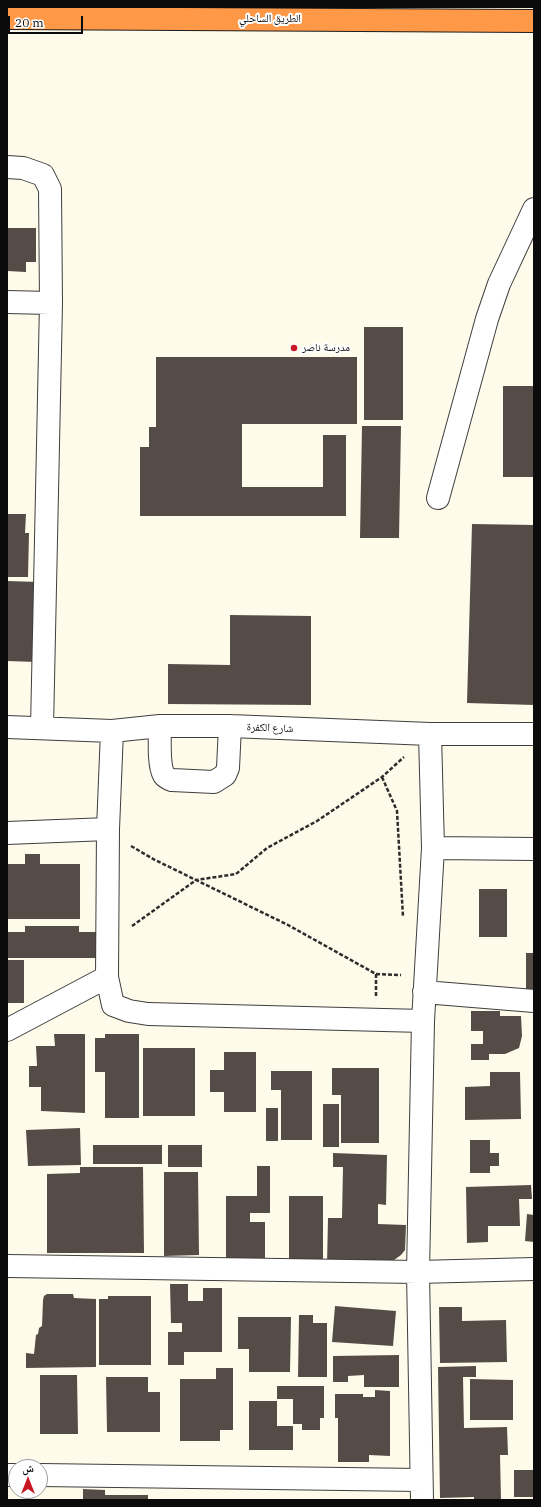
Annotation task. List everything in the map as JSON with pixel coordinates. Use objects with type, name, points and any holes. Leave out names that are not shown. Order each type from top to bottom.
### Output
[{"type":"highway","name":"الطريق الساحلي","points":[[7,18],[534,21]]},
{"type":"street","points":[[7,167],[23,168],[43,176],[50,189],[51,303],[42,728]]},
{"type":"street","points":[[438,498],[487,319],[499,284],[534,210]]},
{"type":"street","points":[[7,302],[51,303]]},
{"type":"street","points":[[160,726],[161,765],[167,778],[172,780],[214,782],[225,775],[228,768],[230,726]]},
{"type":"street","name":"شارع الكفرة","points":[[7,727],[112,731],[160,726],[230,726],[430,734],[534,734]]},
{"type":"street","points":[[112,731],[108,829],[107,978],[113,1005],[129,1011],[148,1014],[423,1021]]},
{"type":"street","points":[[48,1475],[422,1490],[418,1272],[424,992],[433,848],[430,734]]},
{"type":"street","points":[[7,832],[108,829]]},
{"type":"street","points":[[433,848],[534,849]]},
{"type":"street","points":[[7,1030],[107,978]]},
{"type":"street","points":[[424,992],[534,1001]]},
{"type":"street","points":[[7,1266],[418,1272],[534,1269]]},
{"type":"path","points":[[131,926],[196,880],[236,874],[267,848],[317,821],[382,777],[430,734]]},
{"type":"path","points":[[382,777],[397,811],[404,921]]},
{"type":"path","points":[[126,843],[155,860],[288,925],[376,974],[407,976]]},
{"type":"path","points":[[376,974],[376,1002]]},
{"type":"building","points":[[7,228],[36,228],[36,262],[26,262],[26,272],[7,271]]},
{"type":"building","points":[[364,327],[403,327],[403,420],[364,420]]},
{"type":"building","points":[[156,357],[357,357],[357,424],[242,424],[242,487],[323,487],[323,435],[346,435],[346,516],[140,516],[140,447],[149,447],[149,427],[156,427]]},
{"type":"building","points":[[503,386],[534,386],[534,477],[503,477]]},
{"type":"building","points":[[362,426],[401,426],[399,538],[360,538]]},
{"type":"building","points":[[7,514],[26,514],[25,533],[29,533],[28,577],[7,577]]},
{"type":"building","points":[[472,524],[534,525],[534,705],[467,703]]},
{"type":"building","points":[[7,581],[39,582],[37,662],[7,661]]},
{"type":"building","points":[[230,615],[311,616],[311,705],[168,704],[168,664],[230,665]]},
{"type":"building","points":[[25,854],[40,854],[40,864],[80,864],[80,919],[7,919],[7,864],[25,864]]},
{"type":"building","points":[[479,889],[507,889],[507,937],[479,937]]},
{"type":"building","points":[[25,926],[79,926],[79,932],[96,932],[96,958],[8,958],[8,932],[25,932]]},
{"type":"building","points":[[526,953],[534,953],[534,991],[526,991]]},
{"type":"building","points":[[7,960],[24,960],[24,1003],[7,1003]]},
{"type":"building","points":[[471,1011],[500,1011],[500,1016],[521,1016],[522,1036],[519,1048],[505,1054],[489,1054],[489,1060],[471,1060],[471,1044],[483,1044],[483,1031],[471,1031]]},
{"type":"building","points":[[54,1034],[85,1034],[85,1113],[41,1111],[41,1087],[29,1087],[29,1066],[37,1066],[36,1046],[55,1046]]},
{"type":"building","points":[[105,1034],[139,1034],[139,1118],[105,1118],[105,1072],[95,1072],[95,1038],[105,1038]]},
{"type":"building","points":[[143,1048],[195,1048],[195,1116],[143,1116]]},
{"type":"building","points":[[224,1052],[256,1052],[256,1112],[224,1112],[224,1092],[210,1092],[210,1070],[224,1070]]},
{"type":"building","points":[[332,1068],[379,1068],[379,1143],[341,1143],[341,1095],[332,1095]]},
{"type":"building","points":[[271,1071],[312,1071],[312,1140],[281,1140],[281,1090],[271,1090]]},
{"type":"building","points":[[490,1072],[520,1072],[521,1119],[465,1120],[465,1087],[490,1086]]},
{"type":"building","points":[[323,1104],[339,1104],[339,1147],[323,1147]]},
{"type":"building","points":[[266,1108],[278,1108],[278,1141],[266,1141]]},
{"type":"building","points":[[80,1128],[81,1165],[28,1166],[26,1130]]},
{"type":"building","points":[[470,1140],[490,1140],[490,1153],[499,1153],[499,1166],[490,1166],[490,1173],[470,1173]]},
{"type":"building","points":[[93,1145],[162,1145],[162,1164],[93,1164]]},
{"type":"building","points":[[168,1145],[202,1145],[202,1167],[168,1167]]},
{"type":"building","points":[[333,1153],[387,1155],[386,1205],[378,1204],[378,1224],[406,1225],[405,1250],[394,1260],[381,1264],[327,1265],[328,1218],[342,1218],[343,1167],[333,1167]]},
{"type":"building","points":[[257,1166],[270,1166],[270,1213],[250,1213],[250,1222],[265,1222],[265,1260],[226,1260],[226,1196],[257,1196]]},
{"type":"building","points":[[80,1167],[143,1167],[144,1253],[47,1253],[47,1174],[80,1173]]},
{"type":"building","points":[[164,1172],[198,1172],[199,1255],[164,1256]]},
{"type":"building","points":[[531,1185],[532,1199],[519,1199],[520,1226],[488,1226],[488,1242],[467,1243],[466,1187]]},
{"type":"building","points":[[289,1196],[323,1196],[323,1263],[289,1263]]},
{"type":"building","points":[[527,1214],[534,1215],[534,1242],[525,1241]]},
{"type":"building","points":[[170,1284],[188,1284],[188,1301],[203,1301],[203,1288],[222,1288],[222,1352],[184,1352],[184,1365],[168,1365],[168,1332],[182,1332],[182,1323],[171,1323]]},
{"type":"building","points":[[47,1294],[73,1294],[74,1298],[96,1299],[96,1367],[26,1368],[26,1353],[34,1354],[36,1335],[38,1334],[39,1328],[42,1326],[43,1300],[44,1296]]},
{"type":"building","points":[[108,1296],[151,1296],[151,1365],[99,1365],[99,1299],[108,1299]]},
{"type":"building","points":[[335,1306],[396,1311],[393,1346],[332,1342]]},
{"type":"building","points":[[439,1307],[462,1307],[462,1321],[506,1320],[507,1362],[440,1363]]},
{"type":"building","points":[[299,1315],[313,1315],[313,1323],[327,1323],[327,1377],[298,1377]]},
{"type":"building","points":[[238,1317],[291,1317],[290,1372],[249,1372],[249,1349],[238,1349]]},
{"type":"building","points":[[399,1355],[399,1387],[364,1387],[364,1375],[348,1376],[348,1382],[333,1382],[333,1356]]},
{"type":"building","points":[[476,1366],[476,1377],[463,1377],[464,1428],[507,1427],[508,1455],[500,1455],[501,1500],[474,1500],[474,1497],[440,1498],[438,1367]]},
{"type":"building","points":[[216,1368],[233,1368],[233,1430],[220,1430],[220,1441],[180,1441],[180,1379],[216,1379]]},
{"type":"building","points":[[40,1375],[77,1375],[78,1434],[40,1434]]},
{"type":"building","points":[[106,1377],[148,1377],[148,1392],[160,1392],[160,1432],[107,1432]]},
{"type":"building","points":[[470,1379],[513,1380],[513,1420],[470,1420]]},
{"type":"building","points":[[277,1386],[324,1386],[324,1418],[320,1418],[320,1430],[302,1430],[302,1424],[293,1424],[293,1399],[277,1399]]},
{"type":"building","points":[[375,1390],[390,1391],[390,1456],[369,1455],[369,1462],[338,1462],[338,1418],[335,1418],[335,1394],[363,1394],[363,1397],[375,1397]]},
{"type":"building","points":[[249,1401],[277,1401],[277,1426],[293,1426],[293,1450],[249,1450]]},
{"type":"building","points":[[514,1470],[534,1470],[534,1497],[514,1497]]},
{"type":"building","points":[[83,1489],[105,1490],[105,1495],[148,1495],[148,1500],[83,1500]]},
{"type":"place","name":"مدرسة ناصر","points":[[294,348]]}]
